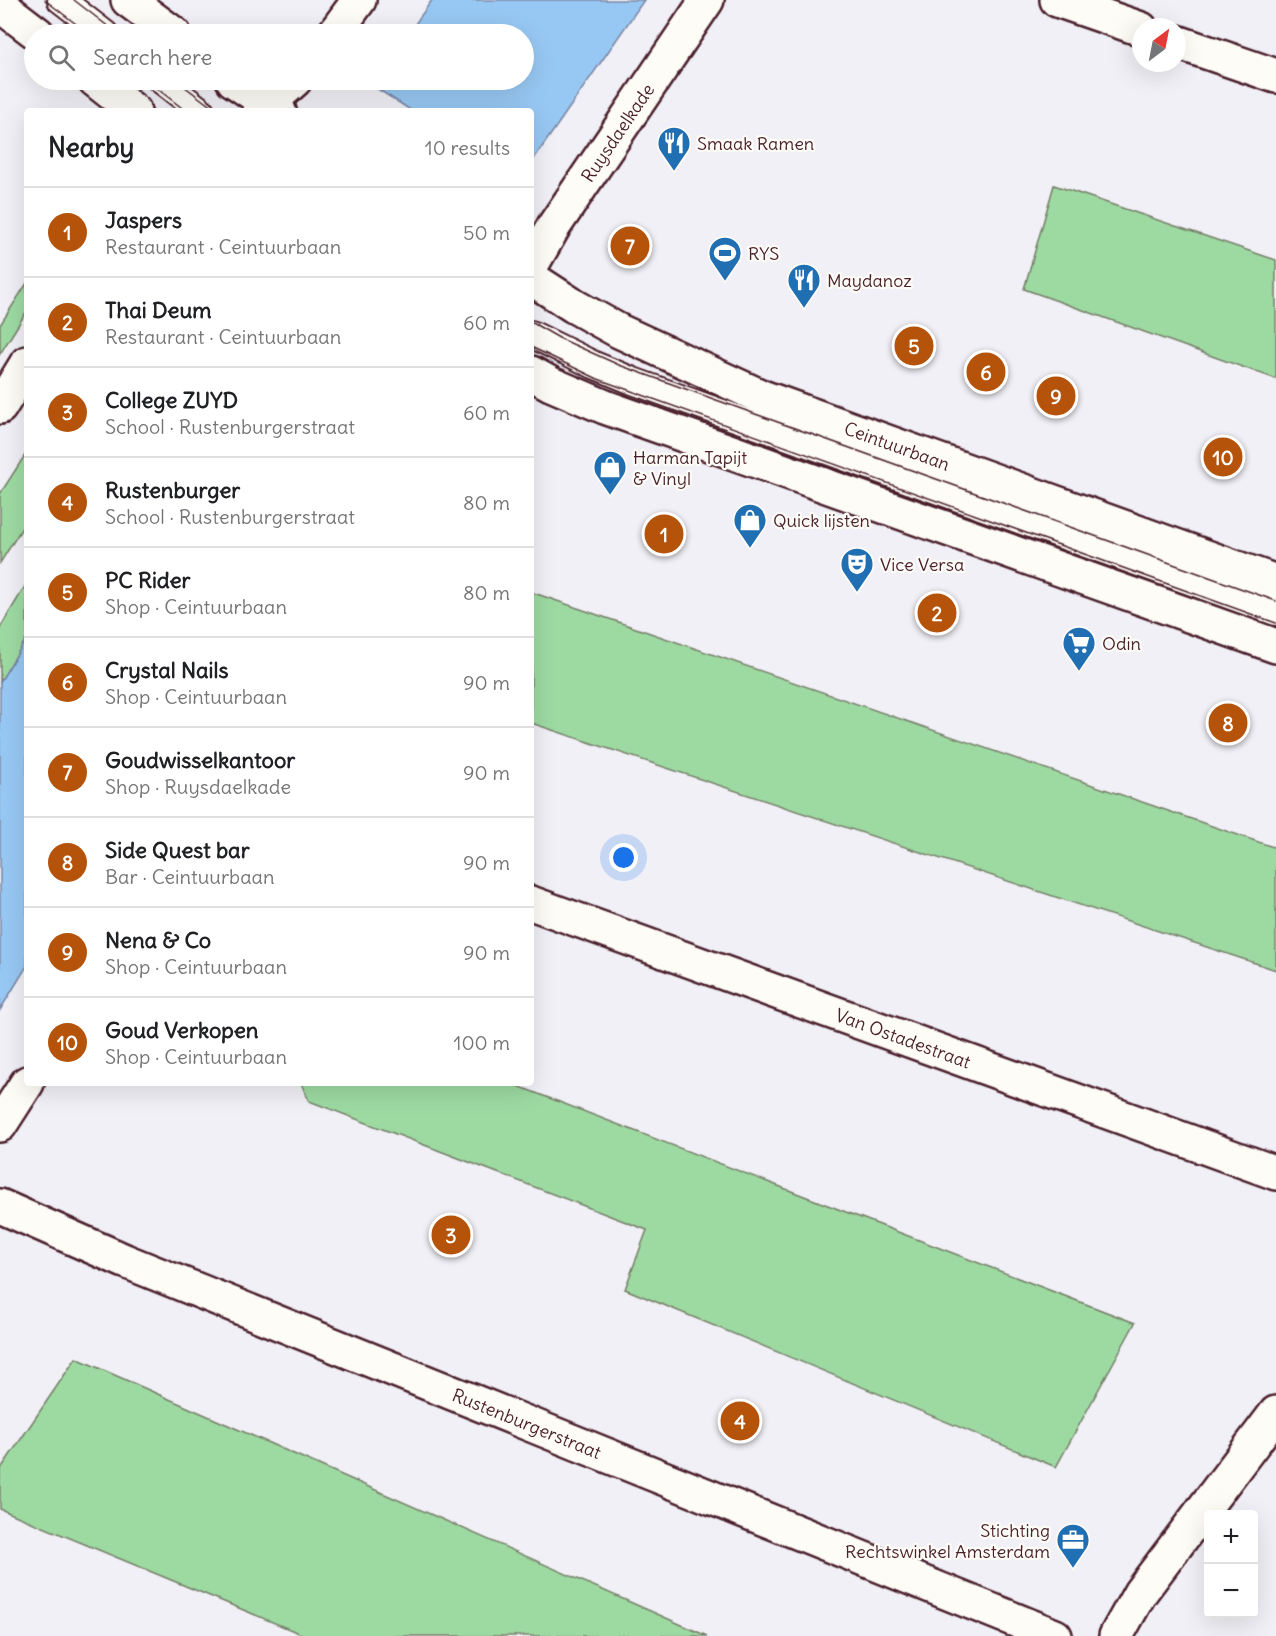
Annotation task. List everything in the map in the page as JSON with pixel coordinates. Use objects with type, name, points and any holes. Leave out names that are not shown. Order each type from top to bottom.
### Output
[{"type":"street","points":[[128,0],[160,24]]},
{"type":"street","points":[[341,24],[359,0]]},
{"type":"street","name":"Ruysdaelkade","points":[[534,261],[554,225],[706,0]]},
{"type":"street","points":[[1057,0],[1132,26]]},
{"type":"street","points":[[0,5],[25,24]]},
{"type":"street","points":[[1186,45],[1276,76]]},
{"type":"street","points":[[108,90],[130,108]]},
{"type":"street","points":[[245,90],[268,108]]},
{"type":"street","points":[[270,108],[286,90]]},
{"type":"street","name":"Ceintuurbaan","points":[[534,280],[619,331],[762,397],[1276,582]]},
{"type":"street","points":[[0,407],[24,368]]},
{"type":"street","points":[[534,375],[550,384],[615,410],[1276,646]]},
{"type":"street","name":"Van Ostadestraat","points":[[534,904],[1276,1173]]},
{"type":"street","points":[[0,1125],[25,1086]]},
{"type":"street","name":"Rustenburgerstraat","points":[[0,1206],[125,1261],[1055,1636]]},
{"type":"street","points":[[1116,1636],[1140,1593],[1276,1413]]},
{"type":"lane","points":[[61,0],[92,24]]},
{"type":"lane","points":[[174,90],[197,108]]},
{"type":"lane","name":"Ceintuurbaan","points":[[534,335],[633,381],[1276,612]]},
{"type":"green space","points":[[1054,185],[1276,260],[1276,379],[1024,289]]},
{"type":"green space","points":[[24,288],[24,316],[0,354],[0,325]]},
{"type":"green space","points":[[24,457],[24,525],[0,563],[0,494]]},
{"type":"green space","points":[[24,588],[24,643],[0,682],[0,628]]},
{"type":"green space","points":[[534,593],[1276,848],[1276,970],[534,724]]},
{"type":"green space","points":[[302,1086],[518,1086],[1135,1323],[1056,1467],[625,1289],[647,1230],[309,1101]]},
{"type":"green space","points":[[76,1358],[707,1636],[306,1636],[0,1509],[0,1470]]},
{"type":"water","points":[[432,0],[644,0],[534,159],[534,108],[407,108],[379,90],[534,90],[534,24],[415,24]]},
{"type":"water","points":[[24,643],[24,971],[0,1010],[0,682]]},
{"type":"tram line","points":[[45,0],[76,24]]},
{"type":"tram line","points":[[74,0],[105,24]]},
{"type":"tram line","points":[[159,90],[182,108]]},
{"type":"tram line","points":[[189,90],[213,108]]},
{"type":"tram line","points":[[534,324],[559,338],[619,365],[1276,601]]},
{"type":"tram line","points":[[534,348],[598,379],[1276,623]]},
{"type":"place","name":"Smaak Ramen","points":[[674,172]]},
{"type":"place","name":"Goudwisselkantoor","points":[[630,246]]},
{"type":"place","name":"RYS","points":[[725,282]]},
{"type":"place","name":"Maydanoz","points":[[804,309]]},
{"type":"place","name":"PC Rider","points":[[914,346]]},
{"type":"place","name":"Crystal Nails","points":[[986,372]]},
{"type":"place","name":"Nena & Co","points":[[1056,396]]},
{"type":"place","name":"Goud Verkopen","points":[[1223,457]]},
{"type":"place","name":"Harman Tapijt & Vinyl","points":[[610,496]]},
{"type":"place","name":"Jaspers","points":[[664,534]]},
{"type":"place","name":"Quick lijsten","points":[[750,549]]},
{"type":"place","name":"Vice Versa","points":[[857,593]]},
{"type":"place","name":"Thai Deum","points":[[937,613]]},
{"type":"place","name":"Odin","points":[[1079,672]]},
{"type":"place","name":"Side Quest bar","points":[[1228,723]]},
{"type":"place","name":"College ZUYD","points":[[451,1235]]},
{"type":"place","name":"Rustenburger","points":[[740,1421]]},
{"type":"place","name":"Stichting Rechtswinkel Amsterdam","points":[[1073,1569]]}]
